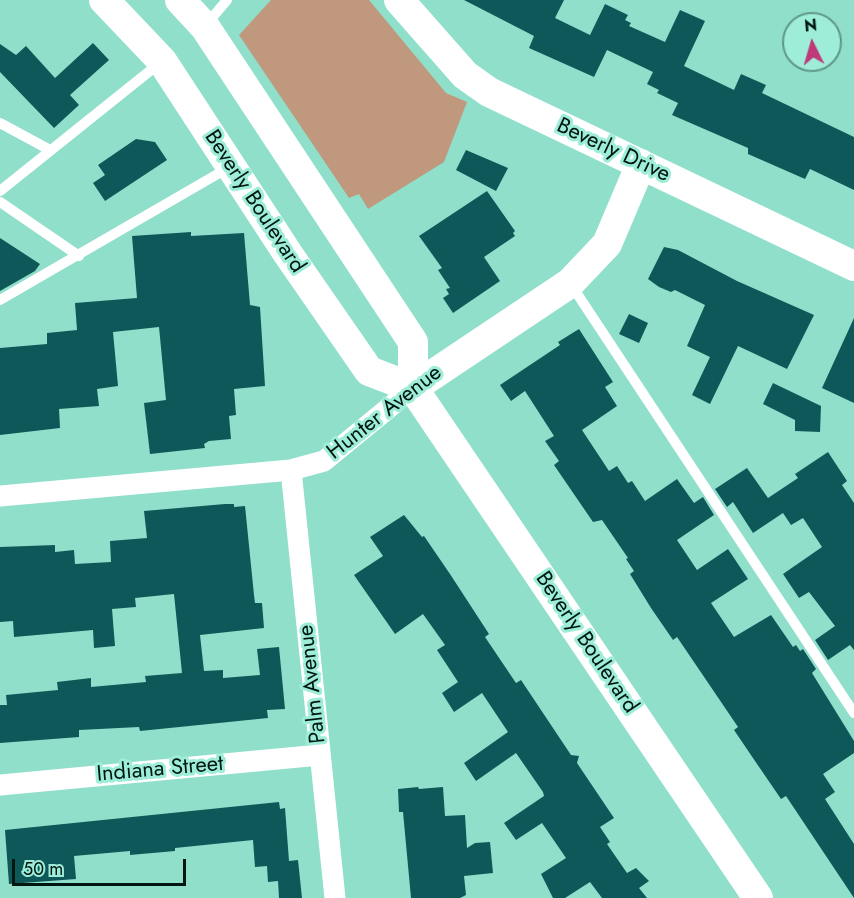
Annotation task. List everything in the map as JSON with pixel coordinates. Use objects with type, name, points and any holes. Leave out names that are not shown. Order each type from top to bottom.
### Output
[{"type":"main road","name":"Beverly Boulevard","points":[[105,0],[162,61],[369,371],[413,388],[758,898]]},
{"type":"main road","points":[[180,0],[205,27],[413,342],[413,388]]},
{"type":"main road","name":"Beverly Drive","points":[[399,0],[465,75],[489,92],[641,164],[851,258]]},
{"type":"main road","name":"Hunter Avenue","points":[[413,388],[570,283],[607,244],[641,164]]},
{"type":"street","name":"Hunter Avenue","points":[[0,496],[291,470],[324,461],[413,388]]},
{"type":"street","name":"Palm Avenue","points":[[291,470],[335,898]]},
{"type":"street","name":"Indiana Street","points":[[0,784],[320,755]]},
{"type":"lane","points":[[205,27],[227,0]]},
{"type":"lane","points":[[0,191],[162,61]]},
{"type":"lane","points":[[0,123],[50,150]]},
{"type":"lane","points":[[0,300],[230,166]]},
{"type":"lane","points":[[0,202],[79,256]]},
{"type":"lane","points":[[570,283],[854,713]]},
{"type":"shaded area","points":[[271,0],[369,0],[446,93],[467,102],[444,162],[368,209],[359,194],[349,198],[239,35]]},
{"type":"building","points":[[464,0],[564,0],[555,18],[590,35],[605,4],[628,15],[625,20],[631,23],[629,26],[665,42],[680,10],[705,21],[684,66],[734,90],[741,74],[766,85],[762,93],[854,137],[854,190],[810,169],[805,179],[748,154],[748,148],[672,115],[678,103],[657,93],[659,90],[647,84],[653,72],[607,50],[594,77],[529,48],[534,36]]},
{"type":"building","points":[[93,43],[109,60],[70,95],[79,105],[54,128],[0,72],[0,44],[16,55],[26,46],[55,78]]},
{"type":"building","points":[[136,139],[155,142],[167,160],[105,201],[93,183],[105,175],[98,165]]},
{"type":"building","points":[[466,150],[508,168],[496,191],[456,170]]},
{"type":"building","points":[[487,191],[515,231],[513,233],[515,236],[484,257],[500,281],[453,313],[443,298],[449,294],[446,289],[450,288],[438,270],[442,268],[419,236]]},
{"type":"building","points":[[191,232],[191,236],[244,233],[250,305],[260,307],[265,386],[234,389],[236,415],[229,416],[231,439],[209,441],[204,444],[205,448],[150,454],[144,403],[166,400],[159,327],[113,332],[118,386],[97,389],[99,406],[59,409],[60,428],[0,435],[0,348],[47,344],[47,333],[77,330],[75,303],[137,298],[132,236]]},
{"type":"building","points":[[0,238],[40,264],[35,271],[0,291]]},
{"type":"building","points":[[664,247],[678,250],[737,281],[814,315],[787,369],[738,346],[710,404],[692,395],[710,357],[687,346],[705,305],[675,290],[671,292],[659,287],[648,279]]},
{"type":"building","points":[[629,314],[648,323],[639,343],[619,334]]},
{"type":"building","points":[[854,318],[854,403],[822,388]]},
{"type":"building","points":[[579,329],[613,382],[605,387],[617,406],[582,430],[609,471],[617,466],[628,483],[632,481],[645,501],[677,479],[694,503],[703,497],[714,515],[677,540],[697,570],[728,549],[748,579],[711,603],[734,637],[771,615],[793,647],[796,645],[800,651],[803,649],[816,669],[812,673],[854,741],[854,753],[823,774],[835,792],[825,799],[854,844],[854,898],[786,796],[781,799],[755,761],[734,730],[738,727],[677,637],[673,640],[651,608],[630,574],[634,571],[626,559],[628,558],[602,520],[593,522],[554,465],[559,461],[545,441],[554,436],[525,391],[511,401],[500,385],[560,345],[558,342]]},
{"type":"building","points":[[773,383],[821,406],[820,432],[795,431],[795,420],[763,404]]},
{"type":"building","points":[[828,452],[847,481],[842,485],[854,503],[854,650],[850,645],[828,660],[815,640],[835,626],[809,592],[799,598],[783,574],[822,547],[803,518],[791,525],[783,513],[753,533],[733,502],[727,507],[715,489],[747,468],[768,498],[798,478],[795,474]]},
{"type":"building","points":[[234,504],[234,507],[245,506],[255,603],[262,603],[264,628],[200,635],[204,671],[223,670],[223,678],[260,675],[257,649],[279,647],[285,709],[267,710],[268,718],[140,731],[139,727],[79,730],[79,737],[0,743],[0,705],[7,705],[6,695],[58,690],[57,682],[91,678],[91,687],[146,682],[145,676],[182,673],[174,594],[135,598],[136,607],[112,609],[115,646],[94,648],[93,630],[14,637],[13,621],[0,622],[0,547],[55,545],[55,552],[74,550],[75,564],[111,562],[110,541],[147,538],[144,511]]},
{"type":"building","points":[[404,515],[422,537],[424,536],[450,574],[489,634],[485,637],[516,683],[521,680],[571,755],[579,756],[577,763],[614,818],[600,827],[610,842],[607,844],[627,873],[636,868],[649,881],[639,888],[647,898],[602,898],[590,882],[565,898],[553,898],[541,874],[566,858],[542,823],[516,840],[504,823],[544,796],[543,792],[516,753],[476,781],[464,763],[508,732],[482,693],[454,712],[442,693],[458,682],[437,650],[445,645],[423,614],[395,634],[354,575],[383,556],[370,537]]},
{"type":"building","points":[[418,787],[419,789],[443,787],[445,816],[465,815],[467,848],[475,843],[490,842],[493,873],[464,876],[466,895],[460,898],[411,898],[403,812],[399,812],[398,789]]},
{"type":"building","points":[[279,802],[280,809],[285,808],[289,861],[298,860],[302,898],[279,898],[278,881],[268,882],[267,866],[255,867],[253,840],[175,848],[175,851],[130,855],[130,851],[74,856],[76,879],[9,884],[5,830]]}]
